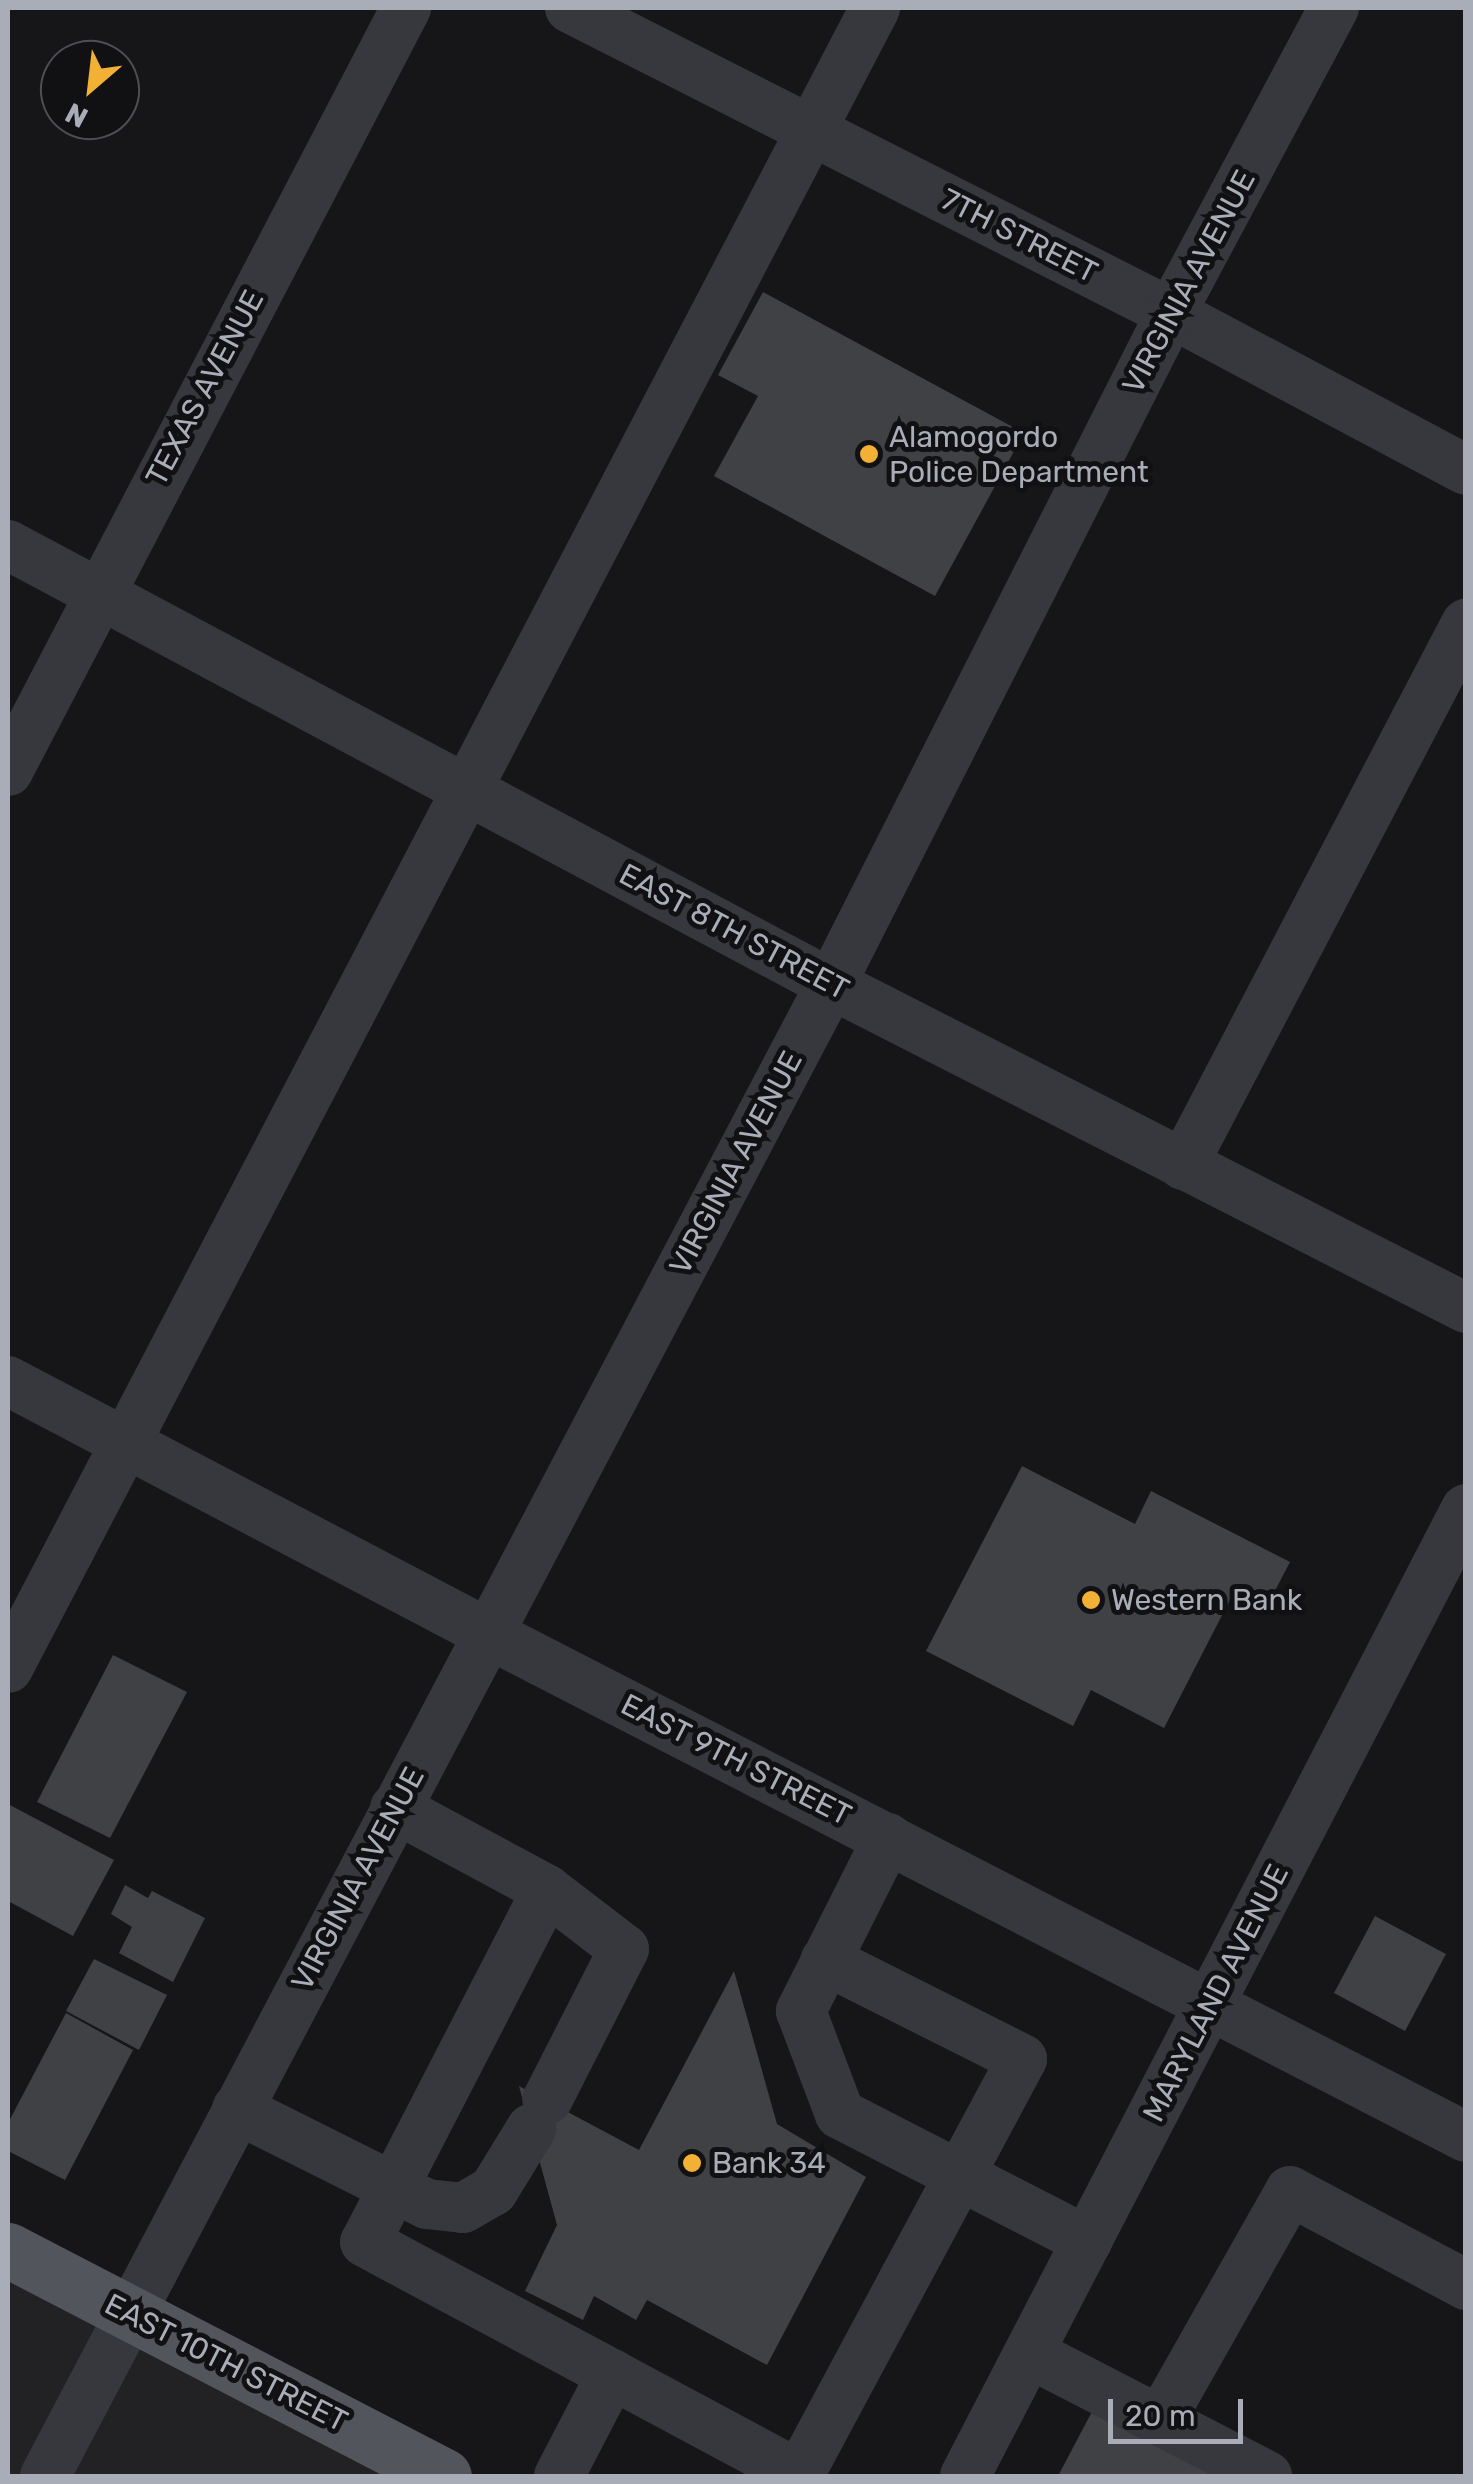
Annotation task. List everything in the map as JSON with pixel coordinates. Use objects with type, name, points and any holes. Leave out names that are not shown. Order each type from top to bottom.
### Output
[{"type":"main road","name":"EAST 10TH STREET","points":[[8,2250],[444,2476]]},
{"type":"street","name":"TEXAS AVENUE","points":[[8,771],[98,591],[406,8]]},
{"type":"street","name":"7TH STREET","points":[[570,8],[1171,313],[1466,470]]},
{"type":"street","points":[[8,1668],[875,8]]},
{"type":"street","name":"VIRGINIA AVENUE","points":[[45,2476],[831,984],[1171,313],[1334,8]]},
{"type":"street","name":"EAST 8TH STREET","points":[[8,545],[831,984],[1466,1308]]},
{"type":"street","points":[[1183,1165],[1466,624]]},
{"type":"street","name":"EAST 9TH STREET","points":[[8,1380],[487,1633],[1466,2137]]},
{"type":"street","name":"MARYLAND AVENUE","points":[[965,2476],[1466,1509]]},
{"type":"street","points":[[237,2109],[427,2204],[463,2208],[493,2192],[539,2115],[624,1949],[547,1890],[395,1808]]},
{"type":"street","points":[[888,1838],[801,2011],[840,2114],[1087,2241]]},
{"type":"street","points":[[547,1890],[364,2242],[798,2475],[1022,2059],[825,1960]]},
{"type":"street","points":[[1160,2421],[1290,2191],[1466,2286]]},
{"type":"street","points":[[1029,2353],[1266,2476]]},
{"type":"street","points":[[559,2476],[612,2374]]},
{"type":"shaded area","points":[[8,2269],[404,2476],[8,2476]]},
{"type":"building","name":"Alamogordo Police Department","points":[[763,292],[1024,433],[935,596],[714,476],[758,396],[718,375]]},
{"type":"building","name":"Western Bank","points":[[1022,1466],[1135,1524],[1151,1491],[1290,1562],[1266,1608],[1234,1592],[1164,1728],[1091,1690],[1073,1726],[926,1651]]},
{"type":"building","points":[[113,1655],[187,1692],[110,1838],[37,1802]]},
{"type":"building","points":[[8,1804],[114,1860],[73,1936],[8,1901]]},
{"type":"building","points":[[125,1885],[148,1898],[152,1891],[205,1918],[173,1982],[119,1953],[132,1927],[111,1914]]},
{"type":"building","points":[[1375,1916],[1446,1954],[1405,2031],[1334,1993]]},
{"type":"building","points":[[94,1959],[167,1995],[139,2050],[66,2011]]},
{"type":"building","name":"Bank 34","points":[[734,1971],[777,2124],[866,2177],[767,2365],[647,2300],[636,2320],[594,2296],[583,2320],[525,2291],[557,2225],[519,2086],[639,2150]]},
{"type":"building","points":[[66,2013],[133,2050],[65,2180],[8,2151],[8,2123]]},
{"type":"building","points":[[1096,2404],[1234,2476],[1058,2476]]},
{"type":"place","name":"Alamogordo Police Department","points":[[869,454]]},
{"type":"place","name":"Western Bank","points":[[1091,1600]]},
{"type":"place","name":"Bank 34","points":[[692,2163]]}]
